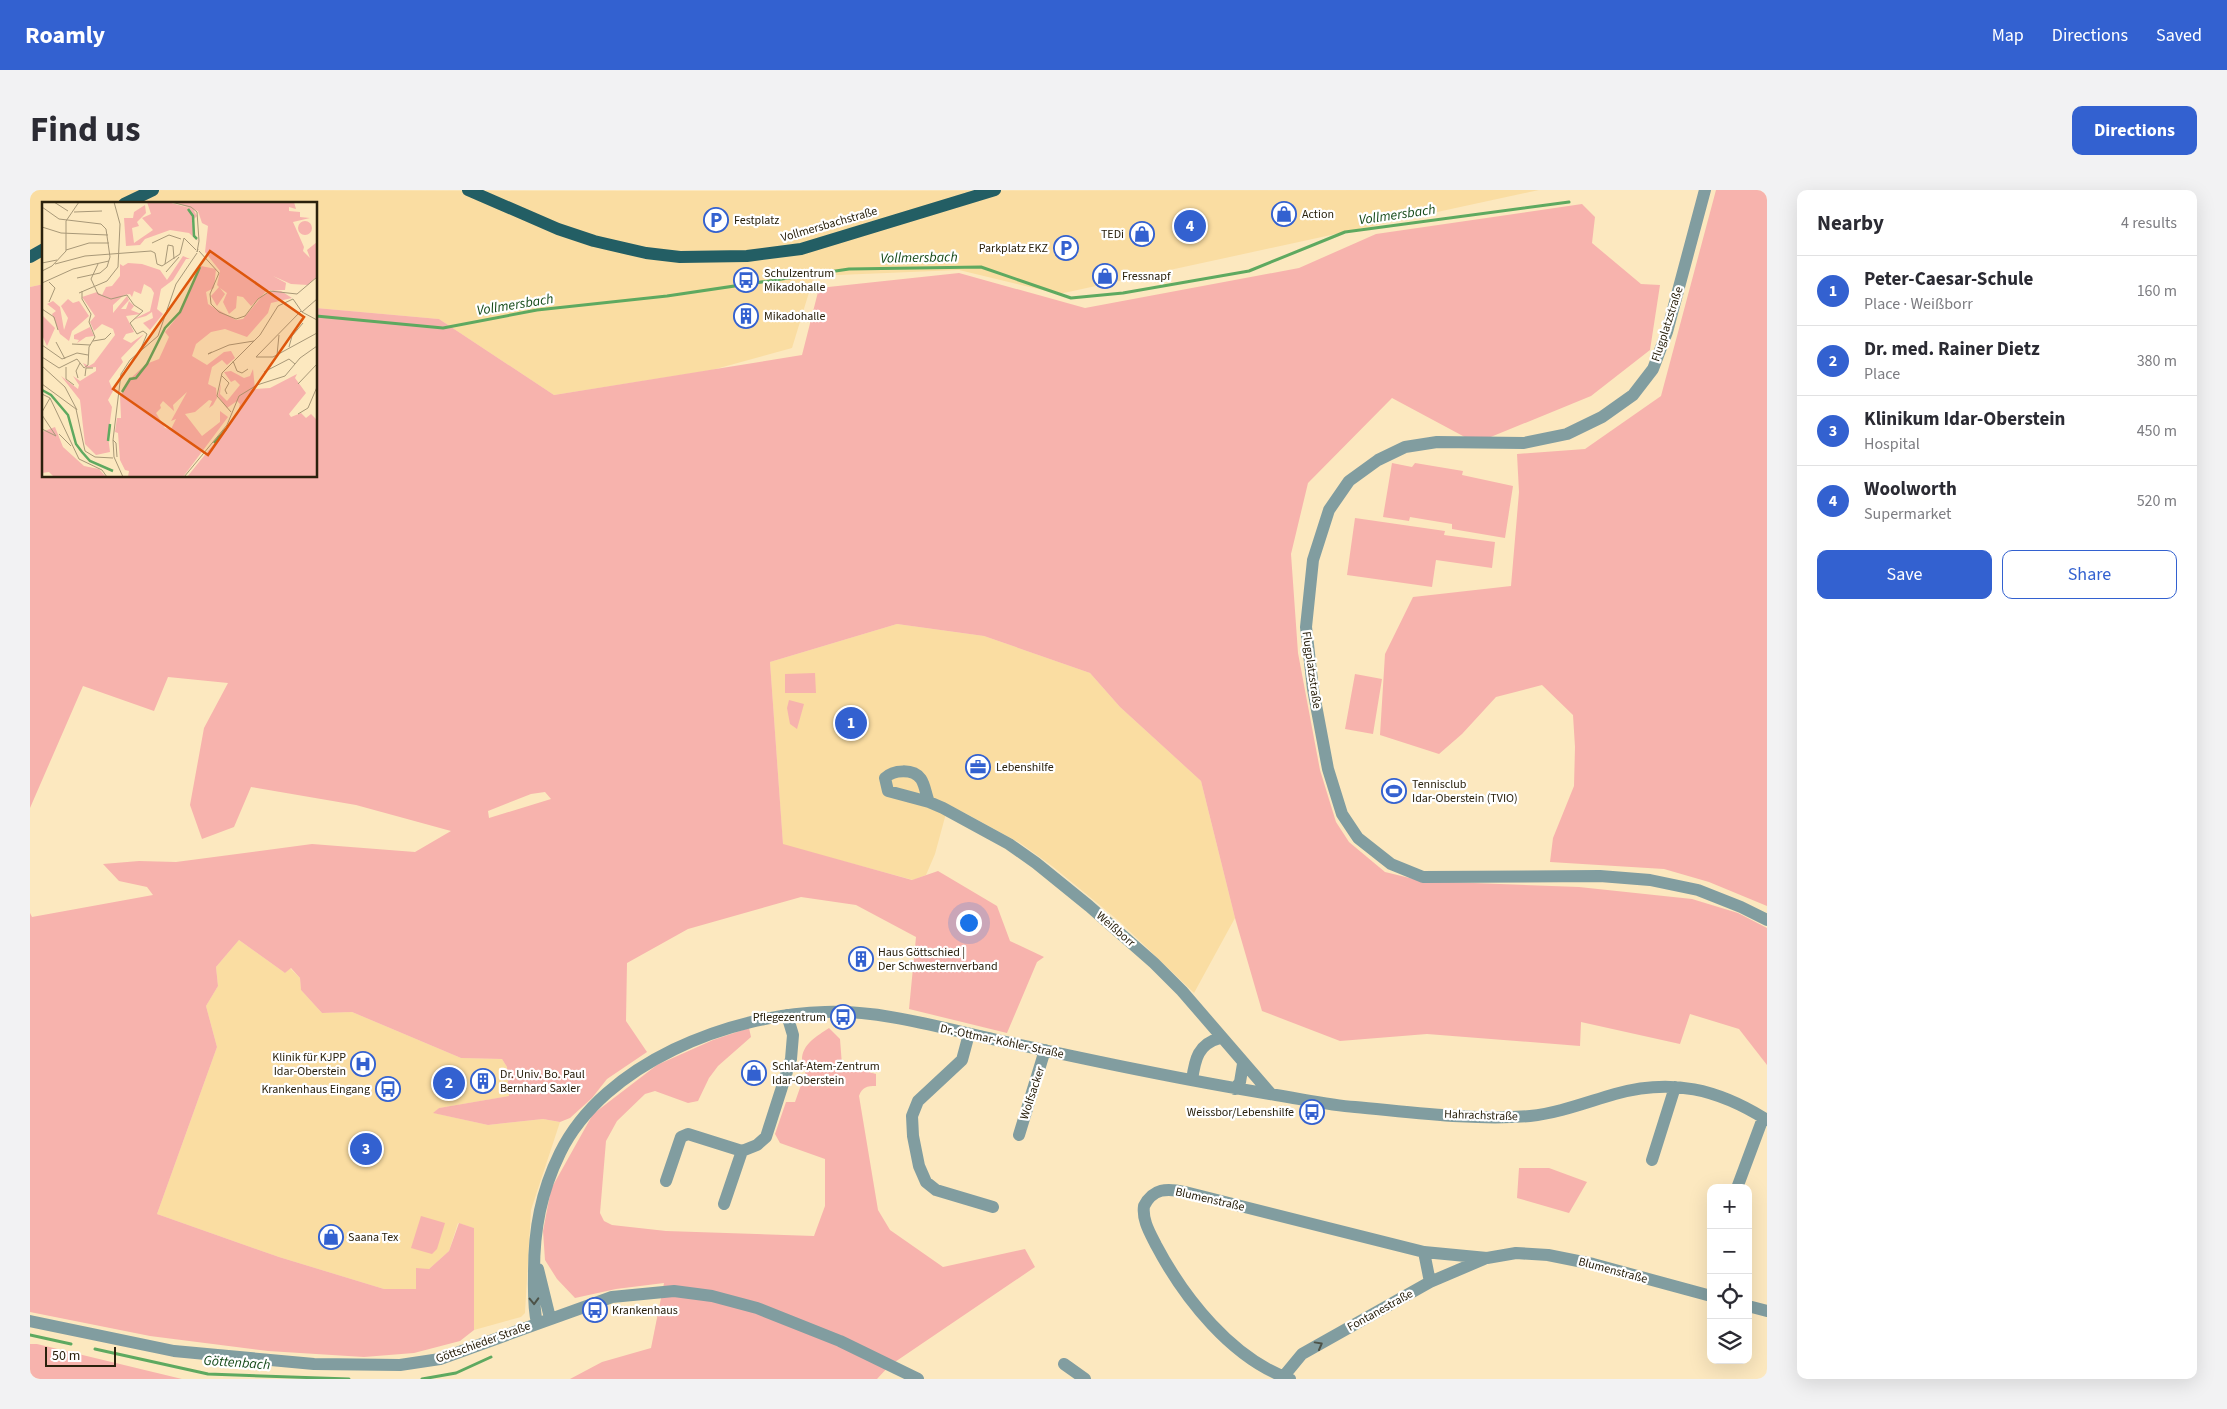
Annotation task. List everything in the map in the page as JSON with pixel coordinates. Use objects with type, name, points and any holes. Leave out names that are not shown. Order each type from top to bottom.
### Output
[{"type":"main road","points":[[128,202],[153,190]]},
{"type":"main road","name":"Vollmersbachstraße","points":[[468,190],[485,193],[558,229],[594,241],[666,256],[732,256],[777,253],[801,248],[995,190]]},
{"type":"main road","points":[[30,257],[42,249]]},
{"type":"street","name":"Flugplatzstraße","points":[[1705,190],[1667,332],[1652,369],[1634,395],[1602,417],[1567,434],[1524,443],[1437,442],[1405,447],[1378,460],[1349,481],[1329,510],[1313,560],[1306,628],[1313,689],[1326,760],[1342,814],[1358,838],[1391,864],[1423,877],[1600,876],[1650,880],[1698,890],[1741,907],[1767,920]]},
{"type":"street","name":"Weißborr","points":[[929,802],[1009,844],[1081,899],[1154,963],[1182,991],[1220,1038],[1271,1094]]},
{"type":"street","name":"Dr.-Ottmar-Kohler-Straße","points":[[537,1323],[534,1306],[534,1252],[540,1204],[549,1177],[573,1130],[595,1104],[633,1074],[666,1054],[723,1029],[760,1019],[787,1015],[826,1012],[868,1014],[1216,1085]]},
{"type":"street","points":[[666,1181],[681,1137],[688,1134],[742,1151],[758,1145],[766,1137],[791,1058],[793,1035],[787,1015]]},
{"type":"street","points":[[969,1034],[962,1060],[918,1101],[912,1116],[913,1136],[919,1166],[926,1182],[936,1190],[993,1207]]},
{"type":"street","points":[[1192,1080],[1198,1054],[1204,1046],[1220,1038]]},
{"type":"street","name":"Wolfsacker","points":[[1019,1135],[1046,1050]]},
{"type":"street","points":[[1235,1089],[1240,1082],[1243,1064]]},
{"type":"street","name":"Hahrachstraße","points":[[1216,1085],[1351,1107],[1501,1117],[1550,1113],[1648,1087],[1675,1087],[1717,1094],[1736,1102],[1765,1119]]},
{"type":"street","points":[[1652,1160],[1675,1087]]},
{"type":"street","points":[[1739,1184],[1765,1119]]},
{"type":"street","points":[[724,1204],[742,1151]]},
{"type":"street","name":"Blumenstraße","points":[[1287,1378],[1250,1357],[1231,1342],[1198,1309],[1185,1292],[1163,1258],[1146,1225],[1143,1211],[1150,1197],[1160,1190],[1179,1191],[1424,1252],[1487,1258],[1516,1254],[1556,1256],[1707,1295]]},
{"type":"street","name":"Dr.-Ottmar-Kohler-Straße","points":[[534,1252],[550,1318]]},
{"type":"street","points":[[1424,1252],[1430,1282]]},
{"type":"street","name":"Fontanestraße","points":[[1287,1378],[1302,1354],[1430,1282],[1487,1258]]},
{"type":"street","name":"Göttschieder Straße","points":[[30,1321],[174,1351],[314,1364],[400,1365],[440,1359],[612,1297],[650,1292],[691,1292],[732,1300],[811,1329],[918,1379]]},
{"type":"street","points":[[1752,1307],[1767,1311]]},
{"type":"street","points":[[1064,1364],[1085,1379]]},
{"type":"shaded area","points":[[30,190],[1539,190],[1059,294],[959,270],[814,276],[792,348],[712,370],[554,395],[439,319],[318,308],[318,202],[42,202],[42,284],[30,287]]},
{"type":"shaded area","points":[[1716,190],[1767,190],[1767,906],[1709,882],[1664,869],[1550,862],[1553,838],[1574,786],[1575,747],[1573,715],[1542,685],[1496,697],[1462,734],[1439,754],[1380,735],[1385,654],[1413,597],[1511,586],[1519,492],[1517,454],[1585,449],[1661,396]]},
{"type":"shaded area","points":[[1582,204],[1595,217],[1592,243],[1641,284],[1660,285],[1650,350],[1591,396],[1476,443],[1392,398],[1308,483],[1291,554],[1298,653],[1320,770],[1336,822],[1349,842],[1385,872],[1422,881],[1579,887],[1692,899],[1738,913],[1767,928],[1767,1065],[1739,1029],[1690,1014],[1680,1044],[1581,1022],[1580,1046],[1427,1034],[1340,1041],[1262,1011],[1235,918],[1201,781],[1120,707],[1090,673],[984,636],[897,624],[770,662],[783,844],[912,880],[938,871],[997,906],[1010,941],[1044,957],[1037,962],[1007,1033],[909,1009],[916,937],[856,905],[801,897],[688,929],[627,963],[626,1021],[647,1052],[607,1079],[592,1098],[570,1118],[560,1122],[543,1119],[488,1125],[433,1113],[439,1108],[509,1096],[507,1067],[502,1059],[461,1058],[352,1012],[322,1013],[301,990],[300,978],[291,968],[285,973],[239,940],[216,967],[218,986],[206,1006],[217,1047],[157,1214],[279,1257],[384,1289],[416,1289],[416,1268],[429,1269],[449,1251],[459,1223],[474,1228],[474,1330],[460,1341],[414,1353],[364,1357],[268,1351],[150,1336],[30,1312],[30,913],[32,917],[153,895],[147,887],[119,881],[103,864],[139,861],[176,862],[312,844],[415,852],[451,831],[356,805],[251,787],[234,827],[202,839],[190,805],[204,728],[228,683],[168,677],[154,711],[83,686],[30,808],[30,287],[42,284],[42,478],[318,478],[318,308],[439,319],[554,395],[802,355],[819,288],[959,273],[1085,308],[1299,268],[1376,234]],"holes":[[[545,792],[551,799],[489,818],[488,811],[531,794]]]},
{"type":"shaded area","points":[[1392,463],[1412,467],[1415,463],[1463,471],[1462,475],[1513,486],[1505,538],[1452,529],[1452,524],[1410,517],[1409,521],[1383,517]]},
{"type":"shaded area","points":[[1355,518],[1445,531],[1444,535],[1495,542],[1492,568],[1436,560],[1432,587],[1347,575]]},
{"type":"shaded area","points":[[897,624],[984,636],[1090,673],[1120,707],[1201,781],[1235,918],[1194,993],[1119,921],[1052,866],[1020,843],[965,813],[948,806],[935,854],[926,875],[913,880],[783,845],[770,662]]},
{"type":"shaded area","points":[[815,673],[816,693],[785,693],[785,674]]},
{"type":"shaded area","points":[[1355,674],[1382,679],[1373,734],[1345,729]]},
{"type":"shaded area","points":[[789,700],[804,704],[797,729],[790,724],[787,708]]},
{"type":"shaded area","points":[[239,940],[285,973],[290,968],[300,978],[301,990],[322,1013],[352,1012],[461,1058],[502,1059],[507,1067],[510,1096],[439,1108],[434,1113],[488,1125],[543,1119],[560,1122],[531,1210],[525,1313],[521,1317],[474,1330],[474,1228],[458,1223],[449,1251],[429,1269],[416,1289],[384,1289],[279,1257],[157,1214],[217,1047],[206,1006],[218,986],[216,967]]},
{"type":"shaded area","points":[[749,1028],[751,1037],[718,1066],[709,1078],[698,1101],[688,1103],[655,1091],[645,1094],[617,1121],[606,1141],[600,1213],[604,1221],[612,1225],[666,1231],[814,1236],[825,1206],[825,1159],[780,1143],[775,1134],[786,1102],[795,1102],[808,1065],[802,1060],[807,1045],[829,1028],[840,1039],[842,1065],[876,1074],[876,1086],[865,1088],[859,1096],[878,1210],[890,1230],[943,1267],[1025,1249],[1035,1267],[889,1366],[877,1379],[570,1379],[602,1362],[651,1348],[664,1283],[616,1289],[575,1298],[557,1279],[545,1260],[543,1231],[551,1189],[593,1114],[657,1065],[713,1040]]},
{"type":"shaded area","points":[[1519,1168],[1549,1168],[1587,1182],[1569,1213],[1517,1198]]},
{"type":"shaded area","points":[[421,1216],[445,1223],[437,1249],[432,1254],[411,1248]]},
{"type":"shaded area","points":[[30,1344],[37,1344],[182,1379],[30,1379]]},
{"type":"waterway","name":"Vollmersbach","points":[[318,316],[443,328],[537,310],[667,296],[849,269],[981,267],[1071,298],[1123,293],[1249,271],[1345,232],[1569,202]]},
{"type":"waterway","name":"Göttenbach","points":[[30,1335],[71,1344]]},
{"type":"waterway","name":"Göttenbach","points":[[95,1349],[208,1374],[349,1379]]},
{"type":"waterway","name":"Göttenbach","points":[[422,1379],[456,1373],[491,1357]]},
{"type":"place","name":"Action","points":[[1284,214]]},
{"type":"place","name":"Festplatz","points":[[716,220]]},
{"type":"place","name":"Woolworth","points":[[1190,226]]},
{"type":"place","name":"TEDi","points":[[1142,234]]},
{"type":"place","name":"Parkplatz EKZ","points":[[1066,248]]},
{"type":"place","name":"Fressnapf","points":[[1105,276]]},
{"type":"place","name":"Schulzentrum Mikadohalle","points":[[746,280]]},
{"type":"place","name":"Mikadohalle","points":[[746,316]]},
{"type":"place","name":"Peter-Caesar-Schule","points":[[851,723]]},
{"type":"place","name":"Lebenshilfe","points":[[978,767]]},
{"type":"place","name":"Tennisclub Idar-Oberstein (TVIO)","points":[[1394,791]]},
{"type":"place","name":"Haus Göttschied | Der Schwesternverband","points":[[861,959]]},
{"type":"place","name":"Pflegezentrum","points":[[843,1017]]},
{"type":"place","name":"Klinik für KJPP Idar-Oberstein","points":[[363,1064]]},
{"type":"place","name":"Schlaf-Atem-Zentrum Idar-Oberstein","points":[[754,1073]]},
{"type":"place","name":"Dr. Univ. Bo. Paul Bernhard Saxler","points":[[483,1081]]},
{"type":"place","name":"Dr. med. Rainer Dietz","points":[[449,1083]]},
{"type":"place","name":"Krankenhaus Eingang","points":[[388,1089]]},
{"type":"place","name":"Weissbor/Lebenshilfe","points":[[1312,1112]]},
{"type":"place","name":"Klinikum Idar-Oberstein","points":[[366,1149]]},
{"type":"place","name":"Saana Tex","points":[[331,1237]]},
{"type":"place","name":"Krankenhaus","points":[[595,1310]]}]
